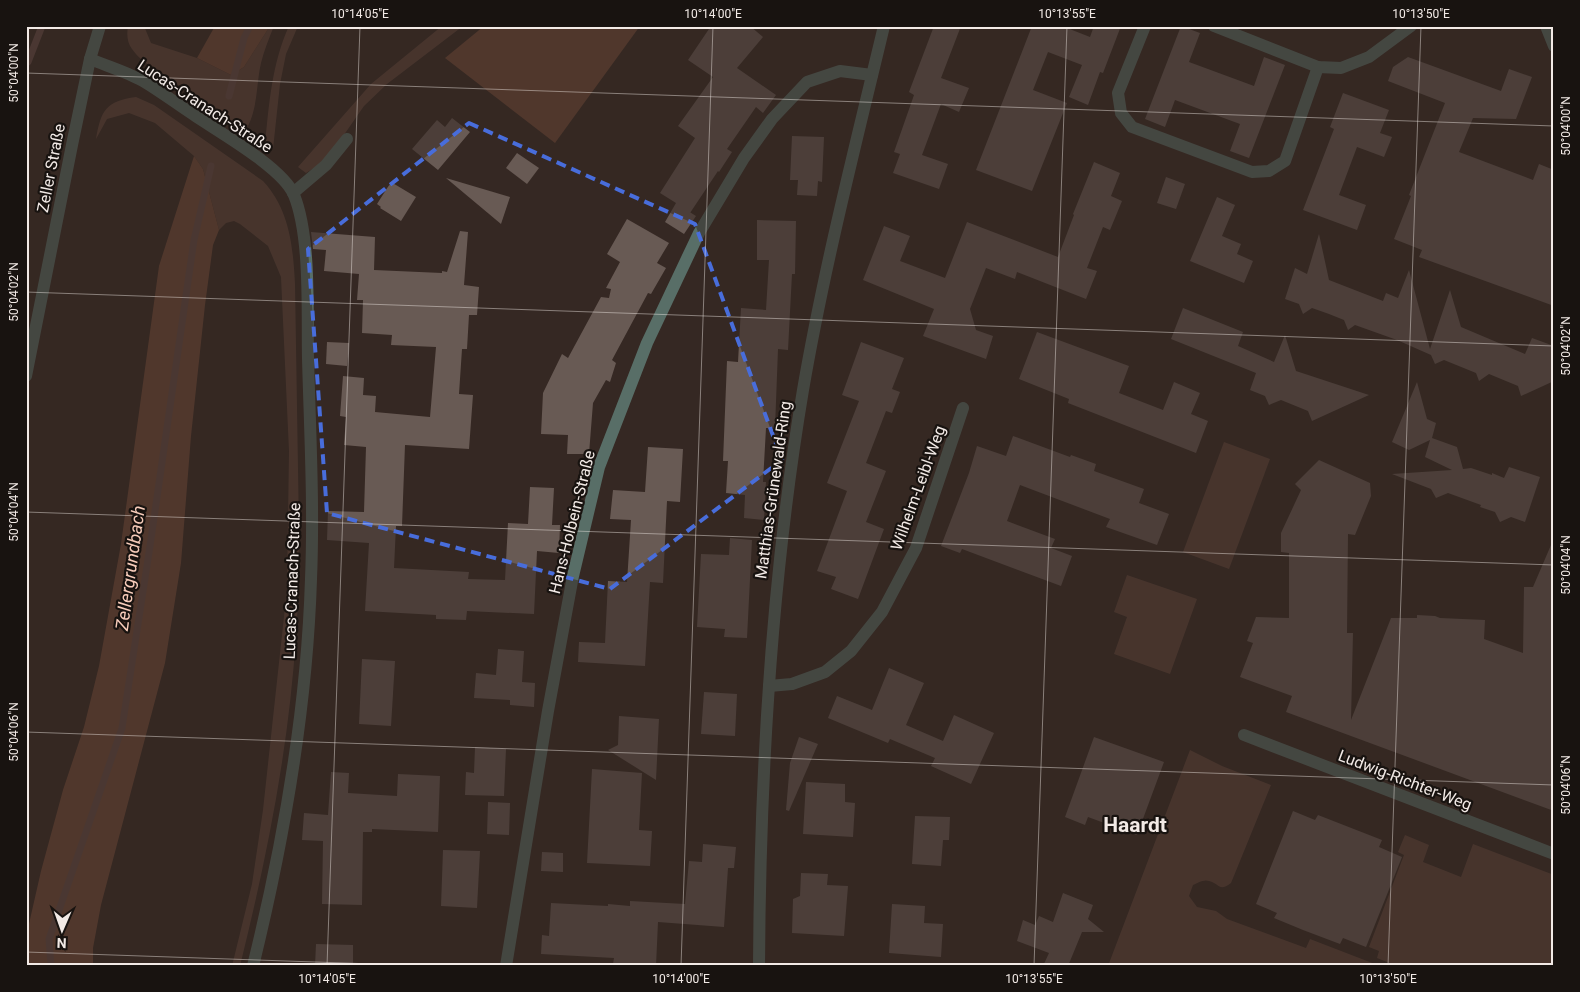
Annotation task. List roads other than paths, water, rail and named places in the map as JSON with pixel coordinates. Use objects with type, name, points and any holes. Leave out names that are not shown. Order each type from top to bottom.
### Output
[{"type":"street","name":"Zeller Straße","points":[[26,376],[90,60],[100,26]]},
{"type":"street","name":"Matthias-Grünewald-Ring","points":[[759,966],[759,872],[774,609],[804,389],[835,235],[884,26]]},
{"type":"street","points":[[1145,26],[1118,93],[1121,113],[1132,127],[1252,172],[1269,171],[1284,161],[1318,67]]},
{"type":"street","points":[[1214,26],[1318,67],[1341,68],[1369,57],[1411,26]]},
{"type":"street","points":[[1546,26],[1554,46]]},
{"type":"street","name":"Lucas-Cranach-Straße","points":[[90,60],[141,80],[248,151],[278,174],[293,193],[302,228],[306,267],[312,578],[306,667],[285,821],[254,966]]},
{"type":"street","name":"Hans-Holbein-Straße","points":[[506,966],[548,711],[573,576],[599,466],[648,343],[699,234],[744,158],[772,119],[807,82],[840,71],[872,75]]},
{"type":"street","points":[[293,193],[326,165],[347,139]]},
{"type":"street","name":"Wilhelm-Leibl-Weg","points":[[769,686],[792,684],[825,672],[851,651],[882,612],[916,548],[963,408]]},
{"type":"street","name":"Ludwig-Richter-Weg","points":[[1244,735],[1554,854]]},
{"type":"waterway","points":[[26,63],[42,26]]},
{"type":"waterway","name":"Zellergrundbach","points":[[229,96],[244,38],[250,26]]},
{"type":"waterway","name":"Zellergrundbach","points":[[51,966],[49,939],[122,728],[194,240],[211,166]]},
{"type":"district","name":"Haardt","points":[[1135,825]]}]
